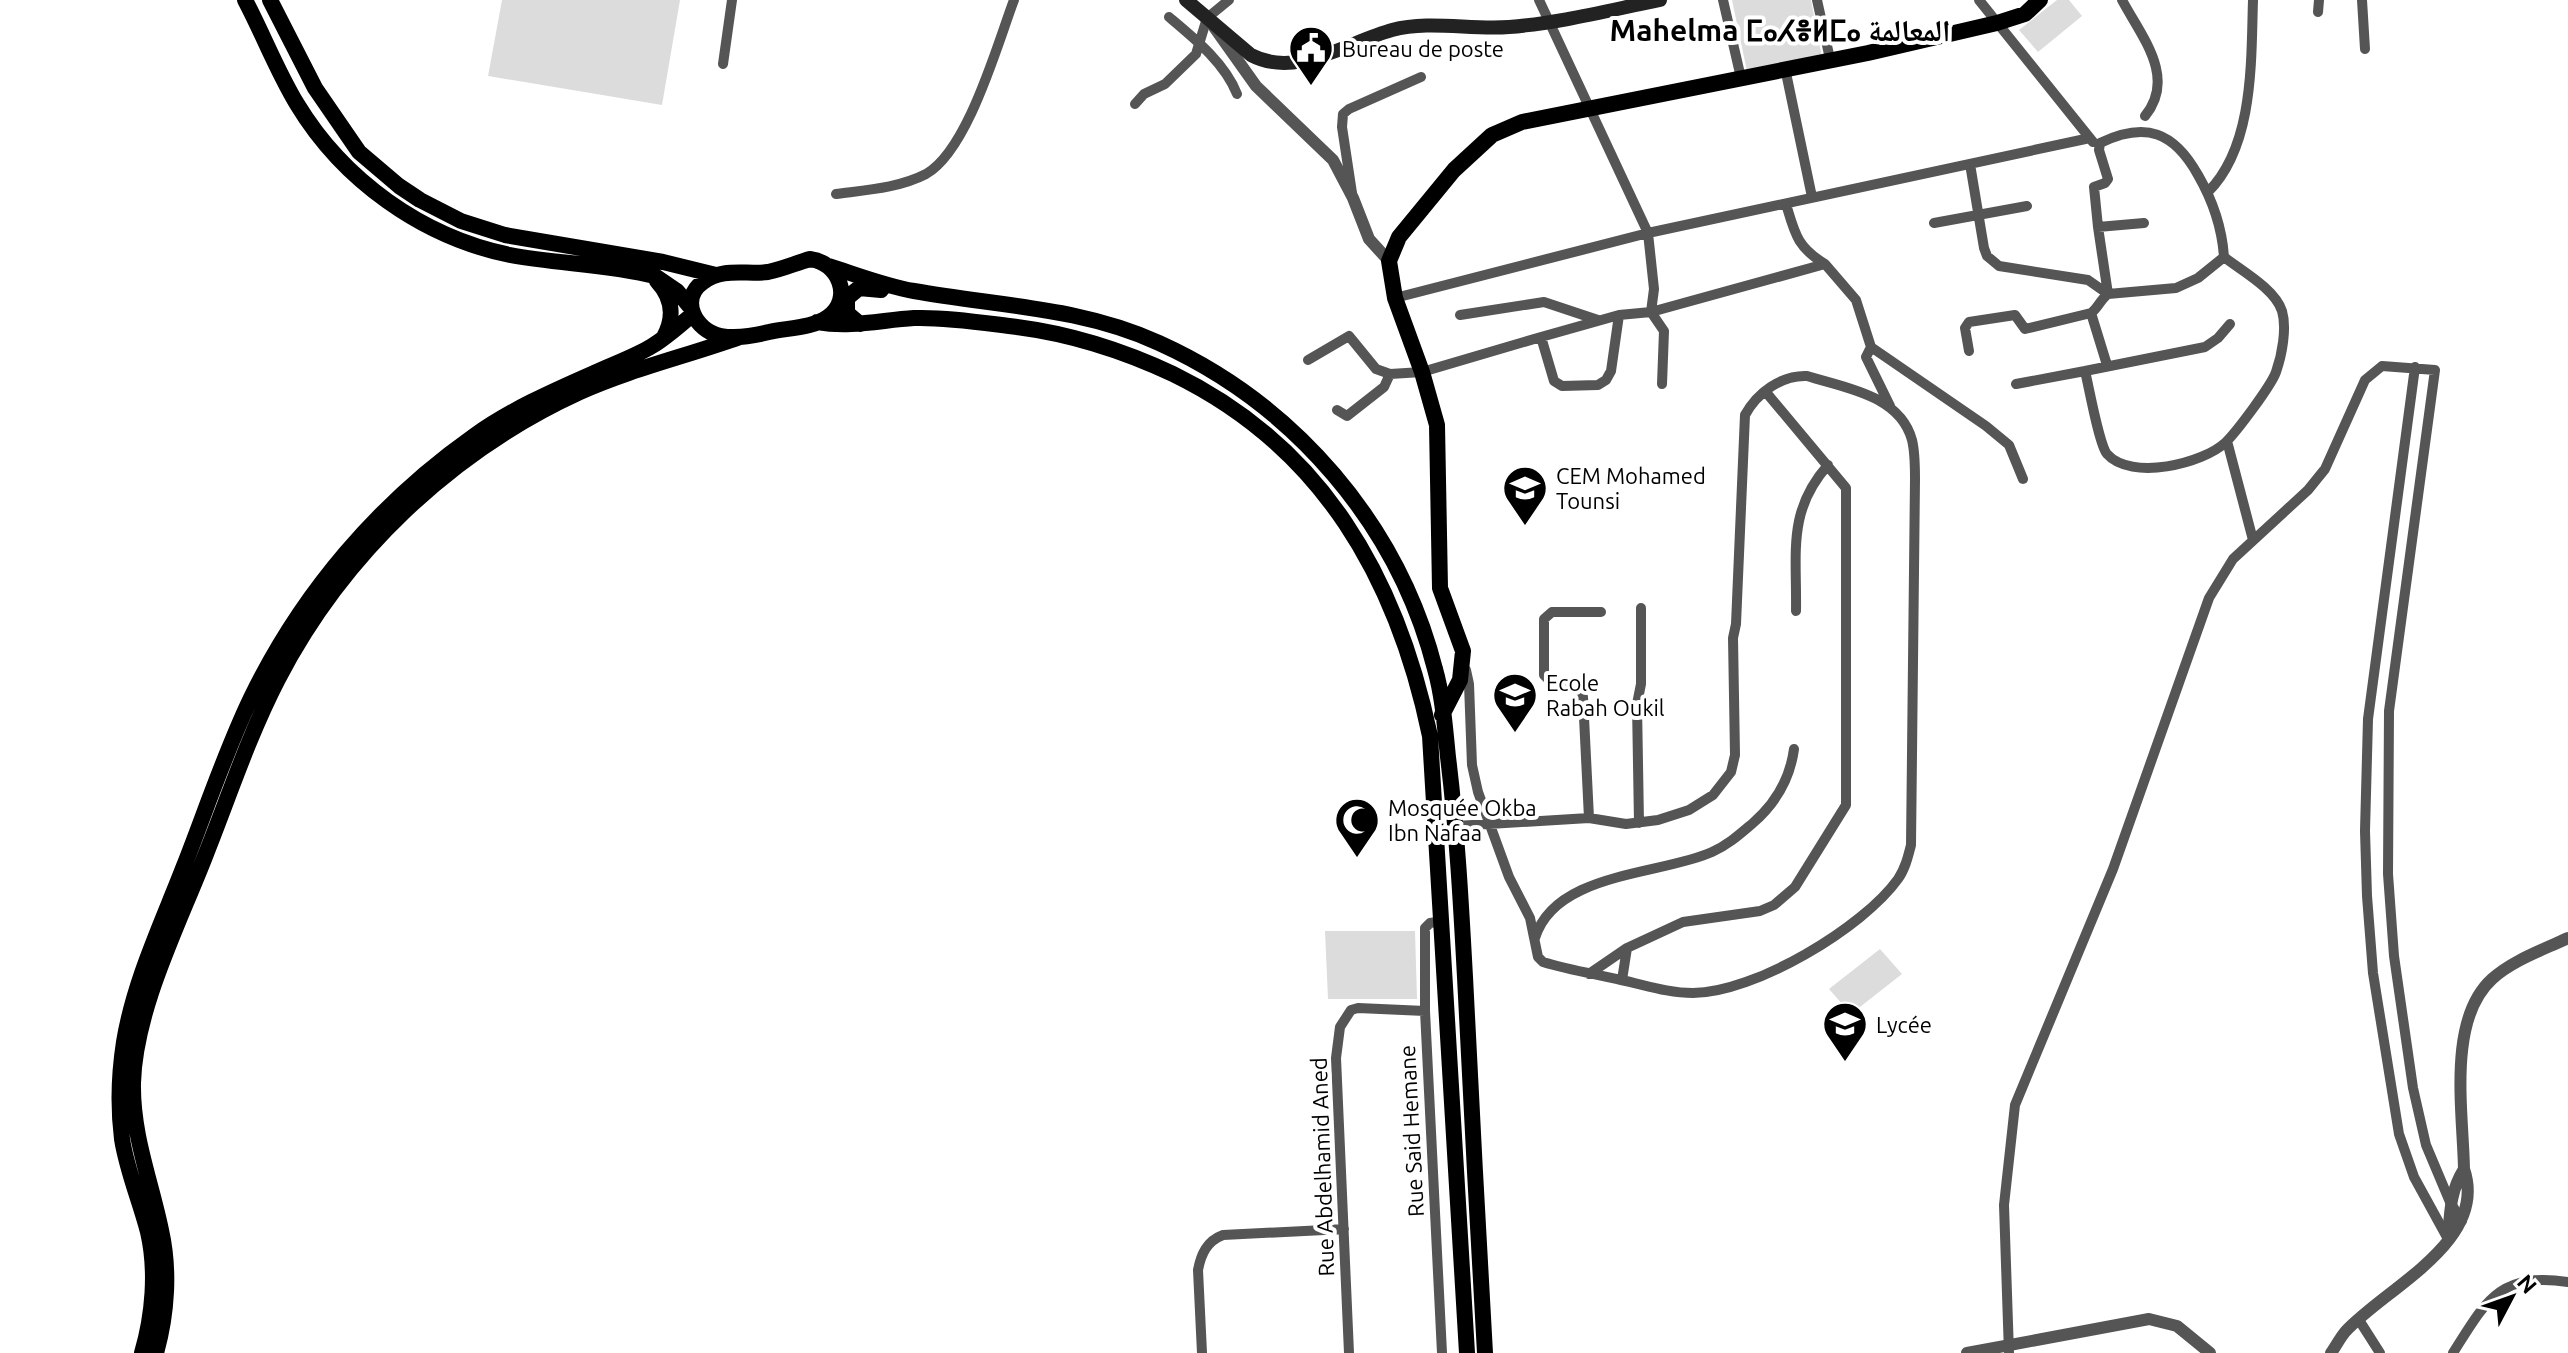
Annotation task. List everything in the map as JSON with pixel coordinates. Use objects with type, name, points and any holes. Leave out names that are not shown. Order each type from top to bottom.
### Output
[{"type":"main road","points":[[245,0],[283,79],[310,124],[343,163],[382,197],[429,227],[489,250],[645,274],[670,285],[692,311],[699,325],[709,332],[740,337]]},
{"type":"main road","points":[[270,0],[315,88],[359,152],[420,200],[461,221],[505,235],[663,262],[716,275],[770,271],[810,259],[910,291]]},
{"type":"main road","points":[[1186,0],[1251,55],[1281,64],[1302,61],[1409,27],[1505,27],[1549,23],[1660,0]]},
{"type":"main road","points":[[1430,736],[1460,680],[1463,656],[1440,588],[1437,425],[1395,298],[1389,261],[1399,237],[1454,170],[1492,135],[1522,122],[1997,23],[2025,14],[2040,0]]},
{"type":"main road","points":[[817,322],[835,311],[841,298],[841,284],[829,266]]},
{"type":"main road","points":[[645,274],[660,285],[669,302],[671,320],[664,338]]},
{"type":"main road","points":[[156,1353],[164,1309],[166,1271],[161,1230],[145,1174],[134,1108],[133,1083],[142,1022],[266,704],[290,658],[331,593],[382,533],[409,507],[502,434],[578,393],[664,338],[692,311],[694,291],[716,275]]},
{"type":"main road","points":[[860,324],[851,320],[845,309],[847,298],[855,289],[910,291],[1044,309],[1118,327],[1189,357],[1255,398],[1313,450],[1362,509],[1401,576],[1436,670],[1443,713],[1456,826],[1485,1353]]},
{"type":"main road","points":[[142,1353],[151,1305],[152,1267],[149,1236],[123,1140],[120,1102],[124,1044],[141,976],[249,701],[304,606],[337,563],[391,503],[430,469],[490,425],[602,376],[740,337],[817,322],[860,324],[924,318],[1063,335],[1159,367],[1235,409],[1301,466],[1338,510],[1379,578],[1399,623],[1418,681],[1430,736],[1467,1353]]},
{"type":"main road","points":[[1436,670],[1454,669],[1463,656]]},
{"type":"street","points":[[723,64],[732,0]]},
{"type":"street","points":[[836,194],[908,182],[929,172],[946,157],[961,135],[1014,0]]},
{"type":"street","points":[[1135,104],[1144,94],[1165,84],[1188,63],[1200,45],[1207,18],[1229,0]]},
{"type":"street","points":[[1539,0],[1648,233],[1654,289],[1651,312],[1664,331],[1662,384]]},
{"type":"street","points":[[1723,0],[1741,78]]},
{"type":"street","points":[[1817,0],[1830,59]]},
{"type":"street","points":[[1979,0],[2094,142],[2108,179],[2094,187],[2108,294]]},
{"type":"street","points":[[2122,0],[2156,63],[2159,75],[2156,98],[2145,116]]},
{"type":"street","points":[[2208,192],[2229,167],[2240,139],[2252,51],[2253,0]]},
{"type":"street","points":[[2318,12],[2319,0]]},
{"type":"street","points":[[2362,0],[2365,49]]},
{"type":"street","points":[[1169,17],[1200,45],[1232,81],[1237,94]]},
{"type":"street","points":[[1207,18],[1256,86],[1333,160],[1353,198],[1369,239],[1389,261]]},
{"type":"street","points":[[1785,68],[1812,197]]},
{"type":"street","points":[[1353,198],[1342,127],[1343,114],[1421,77]]},
{"type":"street","points":[[1395,298],[1648,233],[1970,164],[2102,142],[2141,132],[2166,137],[2186,153],[2208,192],[2221,230],[2224,257],[2268,293],[2281,309],[2285,327],[2276,373],[2227,441],[2212,452],[2166,466],[2137,469],[2118,464],[2105,452],[2085,371]]},
{"type":"street","points":[[1970,164],[1984,248],[1993,263],[2088,280],[2108,294]]},
{"type":"street","points":[[1786,204],[1797,241],[1809,254],[1825,264],[1856,300],[1871,347],[2009,445],[2023,479]]},
{"type":"street","points":[[1934,223],[2027,206]]},
{"type":"street","points":[[2098,227],[2144,223]]},
{"type":"street","points":[[1969,351],[1965,328],[1969,322],[2015,315],[2025,329],[2091,313],[2097,302],[2108,294],[2176,288],[2198,278],[2224,257]]},
{"type":"street","points":[[1308,360],[1349,336],[1376,369],[1390,374],[1422,372],[1598,320],[1651,312],[1825,264]]},
{"type":"street","points":[[1460,315],[1544,302],[1598,320]]},
{"type":"street","points":[[2091,313],[2107,365]]},
{"type":"street","points":[[1541,337],[1554,381],[1562,386],[1598,385],[1606,380],[1611,371],[1619,315]]},
{"type":"street","points":[[2016,384],[2205,347],[2230,324]]},
{"type":"street","points":[[1463,656],[1469,684],[1472,765],[1478,792],[1509,877],[1527,910],[1538,957],[1543,962],[1690,994],[1706,993],[1749,980],[1799,959],[1844,929],[1899,878],[1907,863],[1912,828],[1915,479],[1912,438],[1891,408],[1866,357],[1871,347]]},
{"type":"street","points":[[2009,1349],[2004,1205],[2015,1105],[2027,1071],[2107,883],[2205,606],[2233,559],[2308,490],[2325,469],[2365,380],[2382,366],[2435,370],[2389,711],[2386,803],[2388,874],[2394,956],[2413,1088],[2426,1145],[2450,1202],[2462,1221]]},
{"type":"street","points":[[2415,367],[2368,719],[2365,768],[2367,896],[2373,973],[2399,1134],[2414,1177],[2448,1239]]},
{"type":"street","points":[[1337,410],[1347,416],[1384,387],[1390,374]]},
{"type":"street","points":[[1456,826],[1589,818],[1613,823],[1639,823],[1674,816],[1701,803],[1723,783],[1731,772],[1735,755],[1733,638],[1743,425],[1749,408],[1765,391],[1784,379],[1807,376],[1869,396],[1891,408]]},
{"type":"street","points":[[1589,974],[1627,948],[1683,922],[1760,911],[1774,905],[1795,887],[1842,814],[1847,793],[1846,488],[1765,391]]},
{"type":"street","points":[[2227,441],[2253,540]]},
{"type":"street","points":[[1796,611],[1799,513],[1808,491],[1828,465]]},
{"type":"street","points":[[1639,823],[1637,704],[1641,684],[1641,608]]},
{"type":"street","points":[[1589,818],[1583,697],[1575,686],[1552,683],[1544,675],[1544,619],[1552,612],[1601,612]]},
{"type":"street","points":[[1535,939],[1547,914],[1572,896],[1614,878],[1696,858],[1733,840],[1762,815],[1776,797],[1788,778],[1794,749]]},
{"type":"street","name":"Rue Said Hemane","points":[[1442,1353],[1425,1011],[1425,928],[1430,923],[1443,921]]},
{"type":"street","points":[[2331,1353],[2342,1336],[2359,1320],[2422,1269],[2462,1221],[2470,1185],[2464,1169],[2462,1047],[2470,1009],[2485,987],[2504,970],[2568,938]]},
{"type":"street","points":[[1622,980],[1627,948]]},
{"type":"street","name":"Rue Abdelhamid Aned","points":[[1349,1353],[1336,1058],[1340,1027],[1351,1010],[1358,1008],[1425,1011]]},
{"type":"street","points":[[2448,1239],[2450,1202],[2455,1183],[2464,1169]]},
{"type":"street","points":[[1202,1353],[1198,1270],[1210,1243],[1223,1235],[1344,1229]]},
{"type":"street","points":[[2453,1353],[2490,1297],[2500,1290],[2526,1281],[2568,1282]]},
{"type":"street","points":[[1967,1353],[2009,1349],[2149,1319],[2177,1326],[2210,1353]]},
{"type":"street","points":[[2359,1320],[2380,1353]]},
{"type":"shaded area","points":[[502,0],[680,0],[662,105],[488,76]]},
{"type":"shaded area","points":[[1732,0],[1811,0],[1822,57],[1747,71]]},
{"type":"shaded area","points":[[2057,0],[2069,0],[2082,16],[2038,52],[2019,30]]},
{"type":"shaded area","points":[[1325,931],[1415,931],[1417,999],[1328,999]]},
{"type":"shaded area","points":[[1880,949],[1902,974],[1851,1014],[1829,989]]},
{"type":"place","name":"Bureau de poste","points":[[1311,87]]},
{"type":"place","name":"CEM Mohamed Tounsi","points":[[1525,527]]},
{"type":"place","name":"Ecole Rabah Oukil","points":[[1515,734]]},
{"type":"place","name":"Mosquée Okba Ibn Nafaa","points":[[1357,859]]},
{"type":"place","name":"Lycée","points":[[1845,1063]]},
{"type":"district","name":"Mahelma ⵎⴰⵃⴻⵍⵎⴰ المعالمة","points":[[1780,30]]}]
